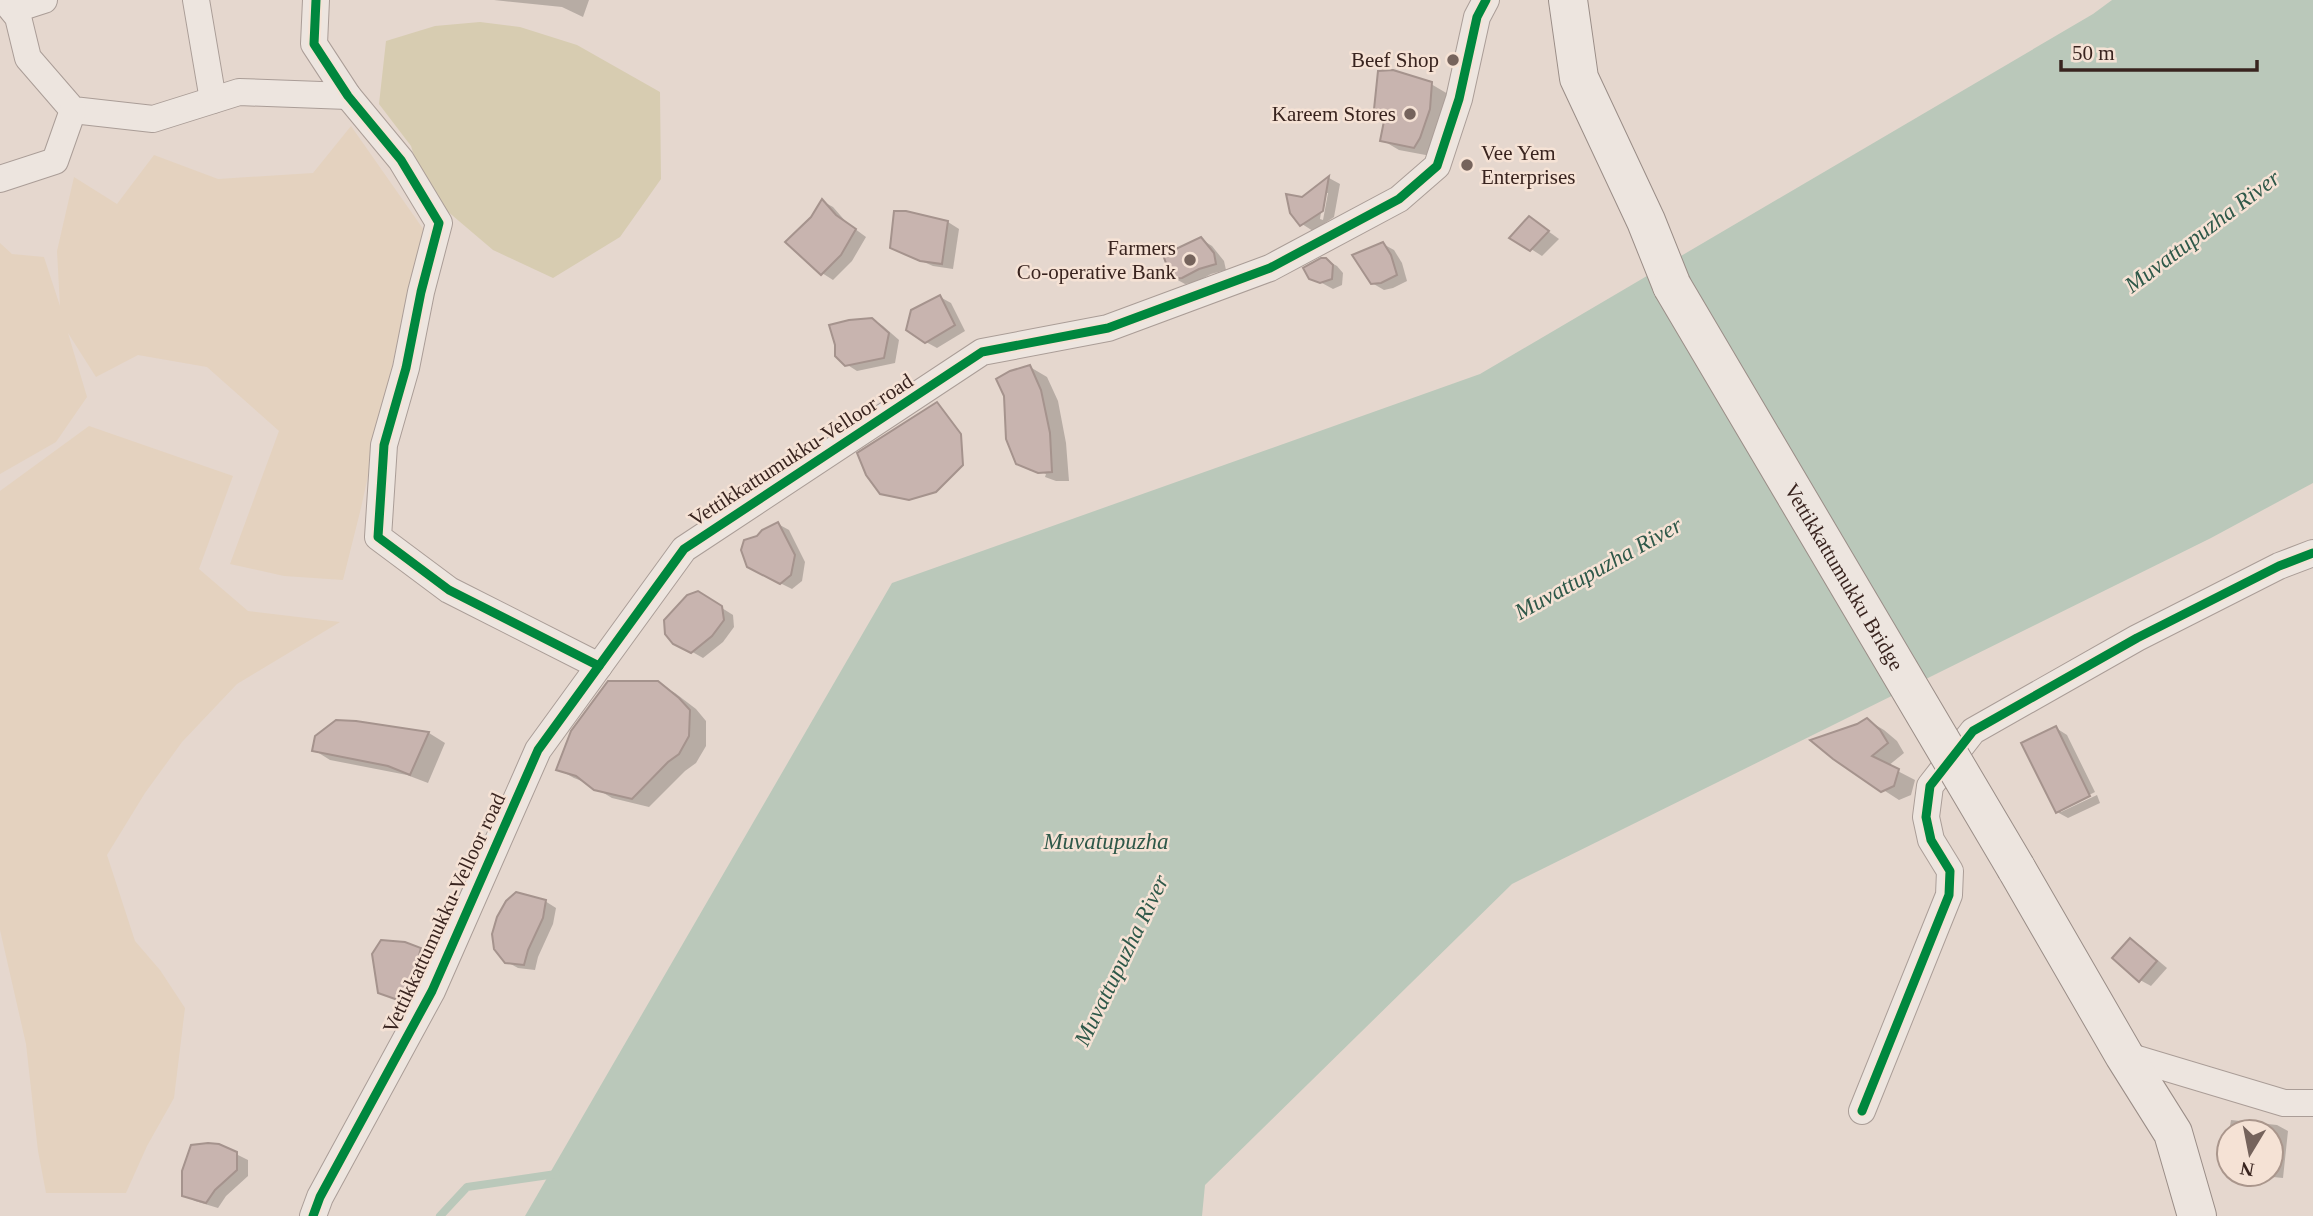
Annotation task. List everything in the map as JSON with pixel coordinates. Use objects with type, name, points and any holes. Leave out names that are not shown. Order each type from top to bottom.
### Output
[{"type":"main road","name":"Vettikkattumukku Bridge","points":[[1568,0],[1579,78],[1646,221],[1672,286],[2017,868],[2124,1055],[2173,1133],[2197,1216]]},
{"type":"street","points":[[8,5],[44,0]]},
{"type":"street","points":[[196,0],[213,100]]},
{"type":"street","points":[[316,0],[314,44],[348,96],[401,160],[439,223],[421,292],[406,368],[384,445],[378,537],[449,590],[599,666]]},
{"type":"street","name":"Vettikkattumukku-Velloor road","points":[[313,1216],[320,1197],[432,990],[538,750],[684,549],[982,352],[1108,328],[1270,268],[1399,199],[1437,166],[1459,99],[1478,17],[1486,0]]},
{"type":"street","points":[[8,5],[18,17],[28,58],[73,110],[153,119],[239,92],[348,96]]},
{"type":"street","points":[[0,179],[55,160],[73,110]]},
{"type":"street","points":[[1862,1111],[1949,895],[1950,871],[1931,840],[1926,817],[1930,786],[1973,731],[2137,638],[2279,566],[2313,553]]},
{"type":"street","points":[[2124,1055],[2284,1104],[2313,1104]]},
{"type":"shaded area","points":[[480,22],[520,27],[577,45],[660,92],[661,179],[620,237],[553,278],[493,250],[426,193],[411,146],[379,104],[386,41],[435,26]]},
{"type":"shaded area","points":[[351,126],[426,233],[396,348],[343,580],[284,576],[230,564],[279,431],[207,367],[138,355],[96,377],[68,333],[87,397],[56,442],[0,474],[0,243],[12,254],[44,257],[60,306],[57,251],[74,177],[117,204],[154,155],[218,179],[313,173]]},
{"type":"shaded area","points":[[89,426],[233,476],[199,569],[248,611],[340,622],[237,684],[182,742],[145,793],[107,855],[135,941],[160,970],[185,1008],[174,1098],[147,1146],[126,1193],[46,1193],[38,1151],[26,1044],[0,930],[0,491]]},
{"type":"water","name":"Muvatupuzha","points":[[2112,0],[2313,0],[2313,483],[2211,538],[1512,884],[1205,1185],[1202,1216],[525,1216],[892,583],[1480,374],[2093,14]]},
{"type":"building","points":[[1393,70],[1432,82],[1430,109],[1414,148],[1380,141],[1384,121],[1373,119],[1378,71]]},
{"type":"building","points":[[1329,176],[1323,211],[1300,226],[1290,213],[1286,194],[1302,197]]},
{"type":"building","points":[[822,199],[836,215],[856,229],[841,255],[821,275],[785,242],[811,217]]},
{"type":"building","points":[[894,211],[906,211],[948,221],[942,264],[920,261],[890,248]]},
{"type":"building","points":[[1529,216],[1549,231],[1530,251],[1509,238]]},
{"type":"building","name":"Farmers Co-operative Bank","points":[[1201,237],[1214,253],[1216,264],[1182,278],[1172,279],[1163,255]]},
{"type":"building","points":[[1383,242],[1391,255],[1397,275],[1381,283],[1371,284],[1352,255]]},
{"type":"building","points":[[1326,258],[1333,265],[1332,279],[1320,283],[1309,279],[1303,268]]},
{"type":"building","points":[[940,295],[955,325],[925,343],[906,330],[911,310]]},
{"type":"building","points":[[872,318],[889,333],[884,358],[845,366],[835,356],[829,325]]},
{"type":"building","points":[[1030,365],[1041,390],[1050,433],[1052,472],[1038,473],[1016,464],[1006,439],[1004,396],[996,379]]},
{"type":"building","points":[[937,402],[961,434],[963,465],[936,492],[909,500],[880,494],[866,475],[857,453]]},
{"type":"building","points":[[778,522],[795,555],[791,575],[780,584],[747,567],[741,550],[744,540],[757,536],[762,530]]},
{"type":"building","points":[[698,591],[722,606],[724,620],[712,636],[691,653],[673,644],[665,634],[664,620],[687,595]]},
{"type":"building","points":[[608,681],[658,681],[690,710],[689,736],[679,754],[632,799],[594,790],[576,776],[556,770],[571,731]]},
{"type":"building","points":[[1867,718],[1880,730],[1888,743],[1872,756],[1899,769],[1894,786],[1881,792],[1810,740]]},
{"type":"building","points":[[336,720],[429,732],[410,775],[388,766],[312,751],[315,736]]},
{"type":"building","points":[[2056,726],[2090,796],[2056,813],[2021,743]]},
{"type":"building","points":[[516,892],[546,900],[543,918],[524,965],[505,963],[494,949],[492,934],[506,901]]},
{"type":"building","points":[[2130,938],[2157,961],[2139,982],[2112,958]]},
{"type":"building","points":[[381,940],[405,942],[421,948],[411,985],[398,1000],[378,993],[372,954]]},
{"type":"building","points":[[219,1144],[237,1152],[237,1170],[215,1190],[206,1203],[182,1196],[182,1171],[191,1145]]},
{"type":"waterway","points":[[440,1216],[467,1187],[556,1174]]},
{"type":"cycle path","points":[[316,0],[314,44],[348,96],[401,160],[439,223],[421,292],[406,368],[384,445],[378,537],[449,590],[599,666]]},
{"type":"cycle path","points":[[313,1216],[320,1197],[432,991],[538,750],[684,549],[982,352],[1108,328],[1270,268],[1399,199],[1437,166],[1459,99],[1477,17],[1486,0]]},
{"type":"cycle path","points":[[1862,1111],[1949,895],[1950,871],[1931,840],[1926,817],[1930,786],[1973,731],[2137,638],[2279,566],[2313,553]]},
{"type":"place","name":"Beef Shop","points":[[1453,60]]},
{"type":"place","name":"Kareem Stores","points":[[1410,114]]},
{"type":"place","name":"Vee Yem Enterprises","points":[[1467,165]]},
{"type":"place","name":"Farmers Co-operative Bank","points":[[1190,260]]},
{"type":"water label","name":"Muvattupuzha River","points":[[2202,231]]},
{"type":"water label","name":"Muvattupuzha River","points":[[1598,568]]},
{"type":"water label","name":"Muvattupuzha River","points":[[1121,960]]}]
